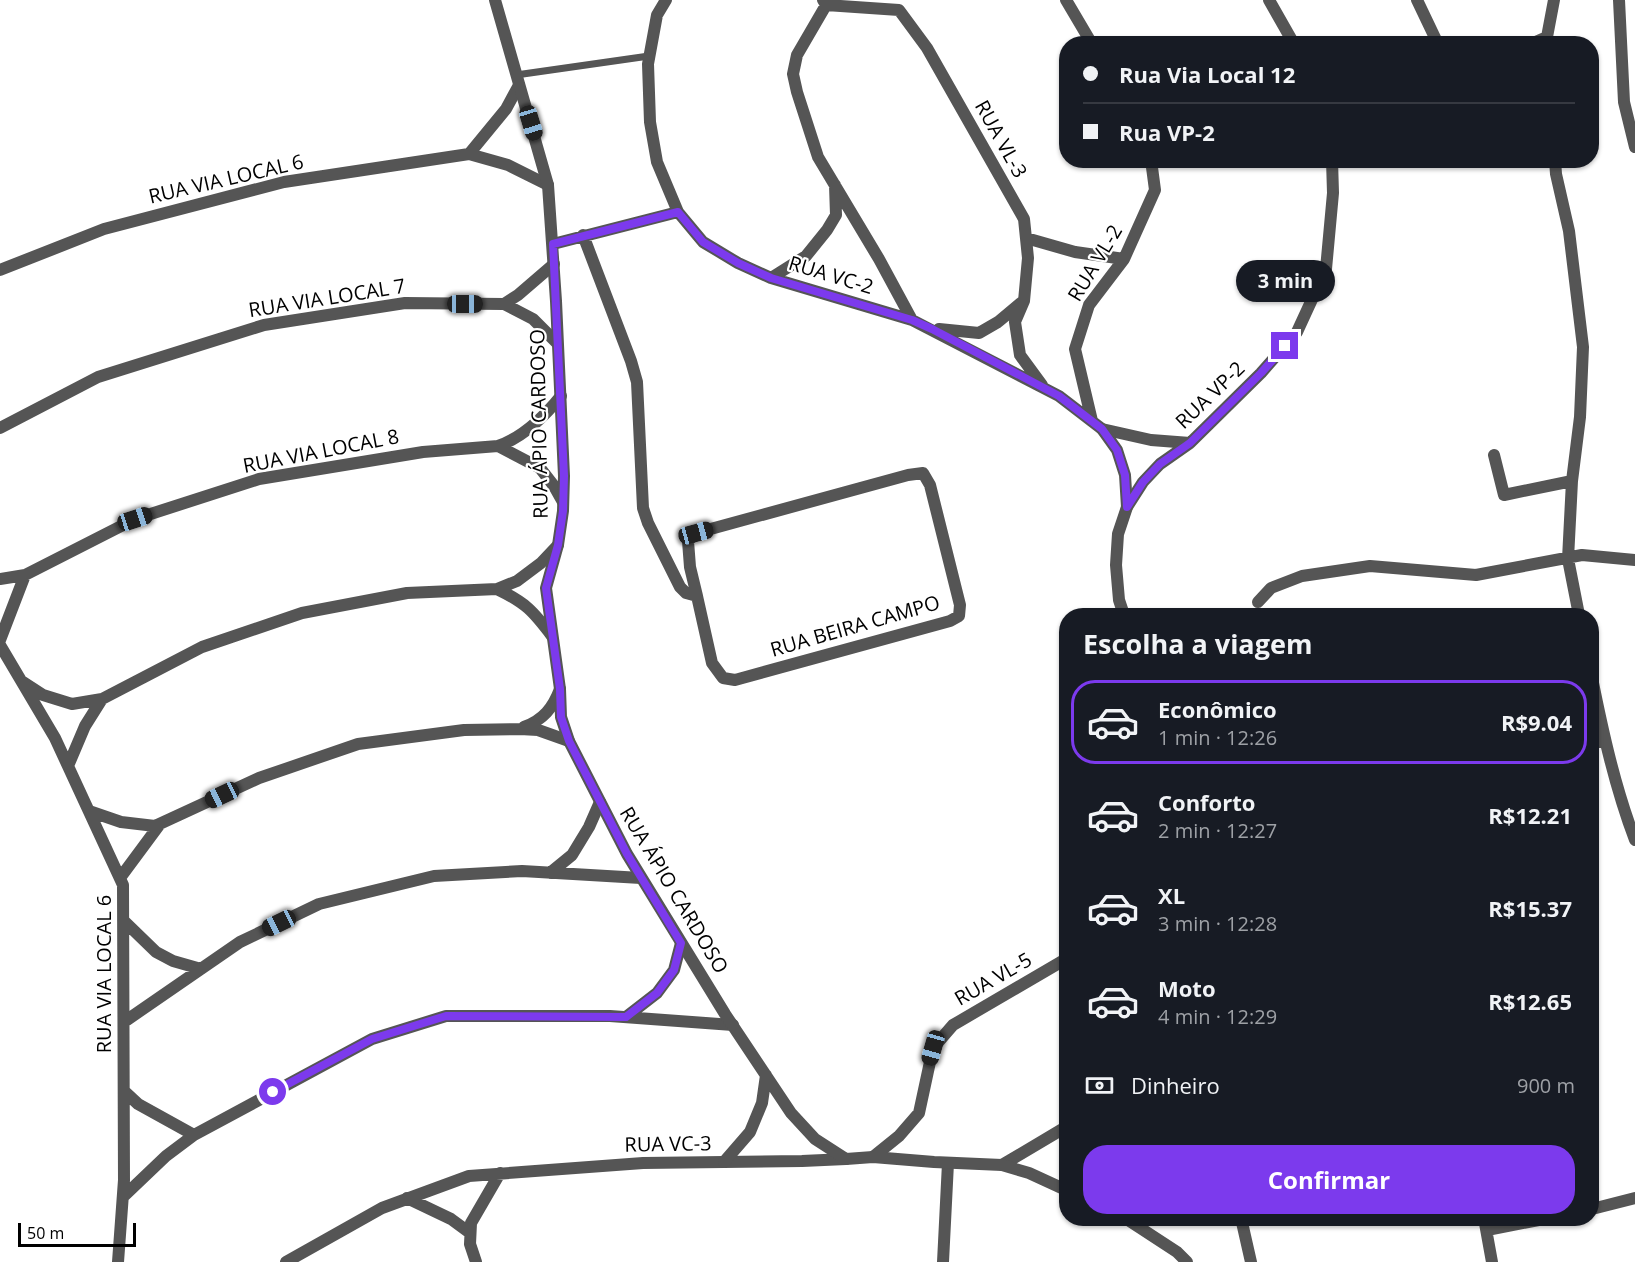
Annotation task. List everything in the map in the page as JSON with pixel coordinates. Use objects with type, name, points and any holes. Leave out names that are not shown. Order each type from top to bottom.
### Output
[{"type":"street","name":"RUA ÁPIO CARDOSO","points":[[495,0],[548,185],[561,396],[563,502],[558,545],[546,588],[560,689],[561,717],[569,741],[641,878],[766,1076],[791,1113],[815,1139],[846,1158]]},
{"type":"street","name":"RUA VC-2","points":[[666,0],[657,15],[649,56],[650,122],[657,162],[678,212],[703,242],[738,263],[771,278],[912,320],[1059,396],[1102,429],[1117,450],[1125,475],[1127,507]]},
{"type":"street","points":[[1066,0],[1087,36]]},
{"type":"street","points":[[1269,0],[1289,36]]},
{"type":"street","points":[[1417,0],[1434,36]]},
{"type":"street","points":[[1549,36],[1554,0]]},
{"type":"street","points":[[1619,0],[1635,147]]},
{"type":"street","points":[[826,2],[797,55],[793,74],[796,92],[818,157],[912,320]]},
{"type":"street","name":"RUA VL-3","points":[[826,2],[897,5],[927,48],[1024,219],[1028,258],[1024,301],[1015,322],[1020,355],[1044,388]]},
{"type":"street","points":[[469,154],[506,110],[518,80]]},
{"type":"street","name":"RUA VIA LOCAL 6","points":[[0,270],[104,229],[284,182],[469,154],[508,165],[548,185]]},
{"type":"street","name":"RUA VL-2","points":[[1092,420],[1075,349],[1089,305],[1124,260],[1155,190],[1152,168]]},
{"type":"street","name":"RUA VP-2","points":[[1122,608],[1116,565],[1118,534],[1127,507],[1143,482],[1160,464],[1190,443],[1261,373],[1297,332],[1326,269],[1334,193],[1332,168]]},
{"type":"street","points":[[1556,168],[1569,231],[1583,347],[1580,417],[1572,481],[1568,559],[1578,608]]},
{"type":"street","points":[[771,278],[806,256],[827,230],[836,215],[835,184]]},
{"type":"street","points":[[553,244],[678,212]]},
{"type":"street","points":[[583,235],[637,382],[643,508],[648,523],[680,587],[686,593],[697,596]]},
{"type":"street","points":[[1026,238],[1075,252],[1124,260]]},
{"type":"street","points":[[504,304],[525,290],[554,264]]},
{"type":"street","points":[[932,329],[979,333],[998,322],[1024,301]]},
{"type":"street","name":"RUA VIA LOCAL 7","points":[[0,428],[98,377],[264,325],[405,303],[504,304],[533,319],[557,343]]},
{"type":"street","name":"RUA VIA LOCAL 8","points":[[0,579],[25,575],[135,519],[259,479],[423,452],[498,446],[515,440],[546,414],[561,396]]},
{"type":"street","points":[[1102,429],[1151,440],[1190,443]]},
{"type":"street","points":[[498,446],[540,468],[563,502]]},
{"type":"street","points":[[1494,455],[1504,495],[1572,481]]},
{"type":"street","name":"RUA BEIRA CAMPO","points":[[923,473],[930,485],[960,605],[959,616],[950,621],[735,680],[723,678],[712,663],[697,596],[690,567],[688,541],[696,533],[923,473]]},
{"type":"street","points":[[20,680],[44,695],[72,704],[102,699],[202,647],[302,613],[407,593],[496,589],[517,581],[558,545]]},
{"type":"street","points":[[1258,602],[1271,588],[1302,576],[1370,566],[1476,575],[1582,555],[1635,560]]},
{"type":"street","points":[[0,640],[25,575]]},
{"type":"street","points":[[496,589],[521,600],[552,636]]},
{"type":"street","name":"RUA VIA LOCAL 6","points":[[0,645],[55,738],[123,885],[124,1091],[121,1259]]},
{"type":"street","points":[[520,729],[534,724],[546,715],[555,703],[560,689]]},
{"type":"street","points":[[68,766],[85,726],[102,699]]},
{"type":"street","points":[[1599,714],[1619,798],[1635,840]]},
{"type":"street","points":[[89,811],[122,822],[155,826],[259,778],[358,744],[464,730],[520,729],[538,730],[569,741]]},
{"type":"street","points":[[1599,742],[1604,740]]},
{"type":"street","points":[[550,873],[572,855],[589,827],[600,802]]},
{"type":"street","points":[[120,878],[160,824]]},
{"type":"street","points":[[124,1022],[240,942],[319,904],[434,876],[522,871],[641,878]]},
{"type":"street","points":[[123,920],[156,952],[173,962],[201,969]]},
{"type":"street","points":[[626,1017],[657,993],[674,970],[681,943]]},
{"type":"street","name":"RUA VL-5","points":[[873,1157],[899,1136],[919,1113],[933,1048],[953,1025],[1059,963]]},
{"type":"street","points":[[123,1197],[166,1156],[194,1135],[372,1039],[446,1016],[626,1017],[733,1024]]},
{"type":"street","points":[[724,1162],[750,1132],[762,1103],[766,1076]]},
{"type":"street","points":[[124,1091],[138,1104],[194,1135]]},
{"type":"street","points":[[1002,1165],[1059,1131]]},
{"type":"street","name":"RUA VC-3","points":[[286,1262],[382,1208],[469,1176],[643,1163],[802,1161],[873,1157],[1002,1165],[1029,1173],[1059,1187]]},
{"type":"street","points":[[943,1262],[948,1163]]},
{"type":"street","points":[[476,1262],[470,1244],[471,1223],[500,1173]]},
{"type":"street","points":[[407,1198],[451,1219],[470,1233]]},
{"type":"street","points":[[1599,1207],[1635,1198]]},
{"type":"street","points":[[1137,1226],[1177,1252],[1186,1262]]},
{"type":"street","points":[[1243,1226],[1251,1262]]},
{"type":"street","points":[[1486,1226],[1492,1262]]},
{"type":"lane","points":[[518,80],[649,56]]},
{"type":"route","points":[[273,1092],[372,1039],[446,1016],[626,1017],[657,993],[674,970],[681,943],[627,854],[569,741],[561,717],[560,689],[546,588],[558,545],[563,511],[564,476],[553,244],[678,212],[703,242],[738,263],[771,278],[912,320],[1059,396],[1102,429],[1117,450],[1125,475],[1127,507],[1143,482],[1160,464],[1190,443],[1285,346]]}]
